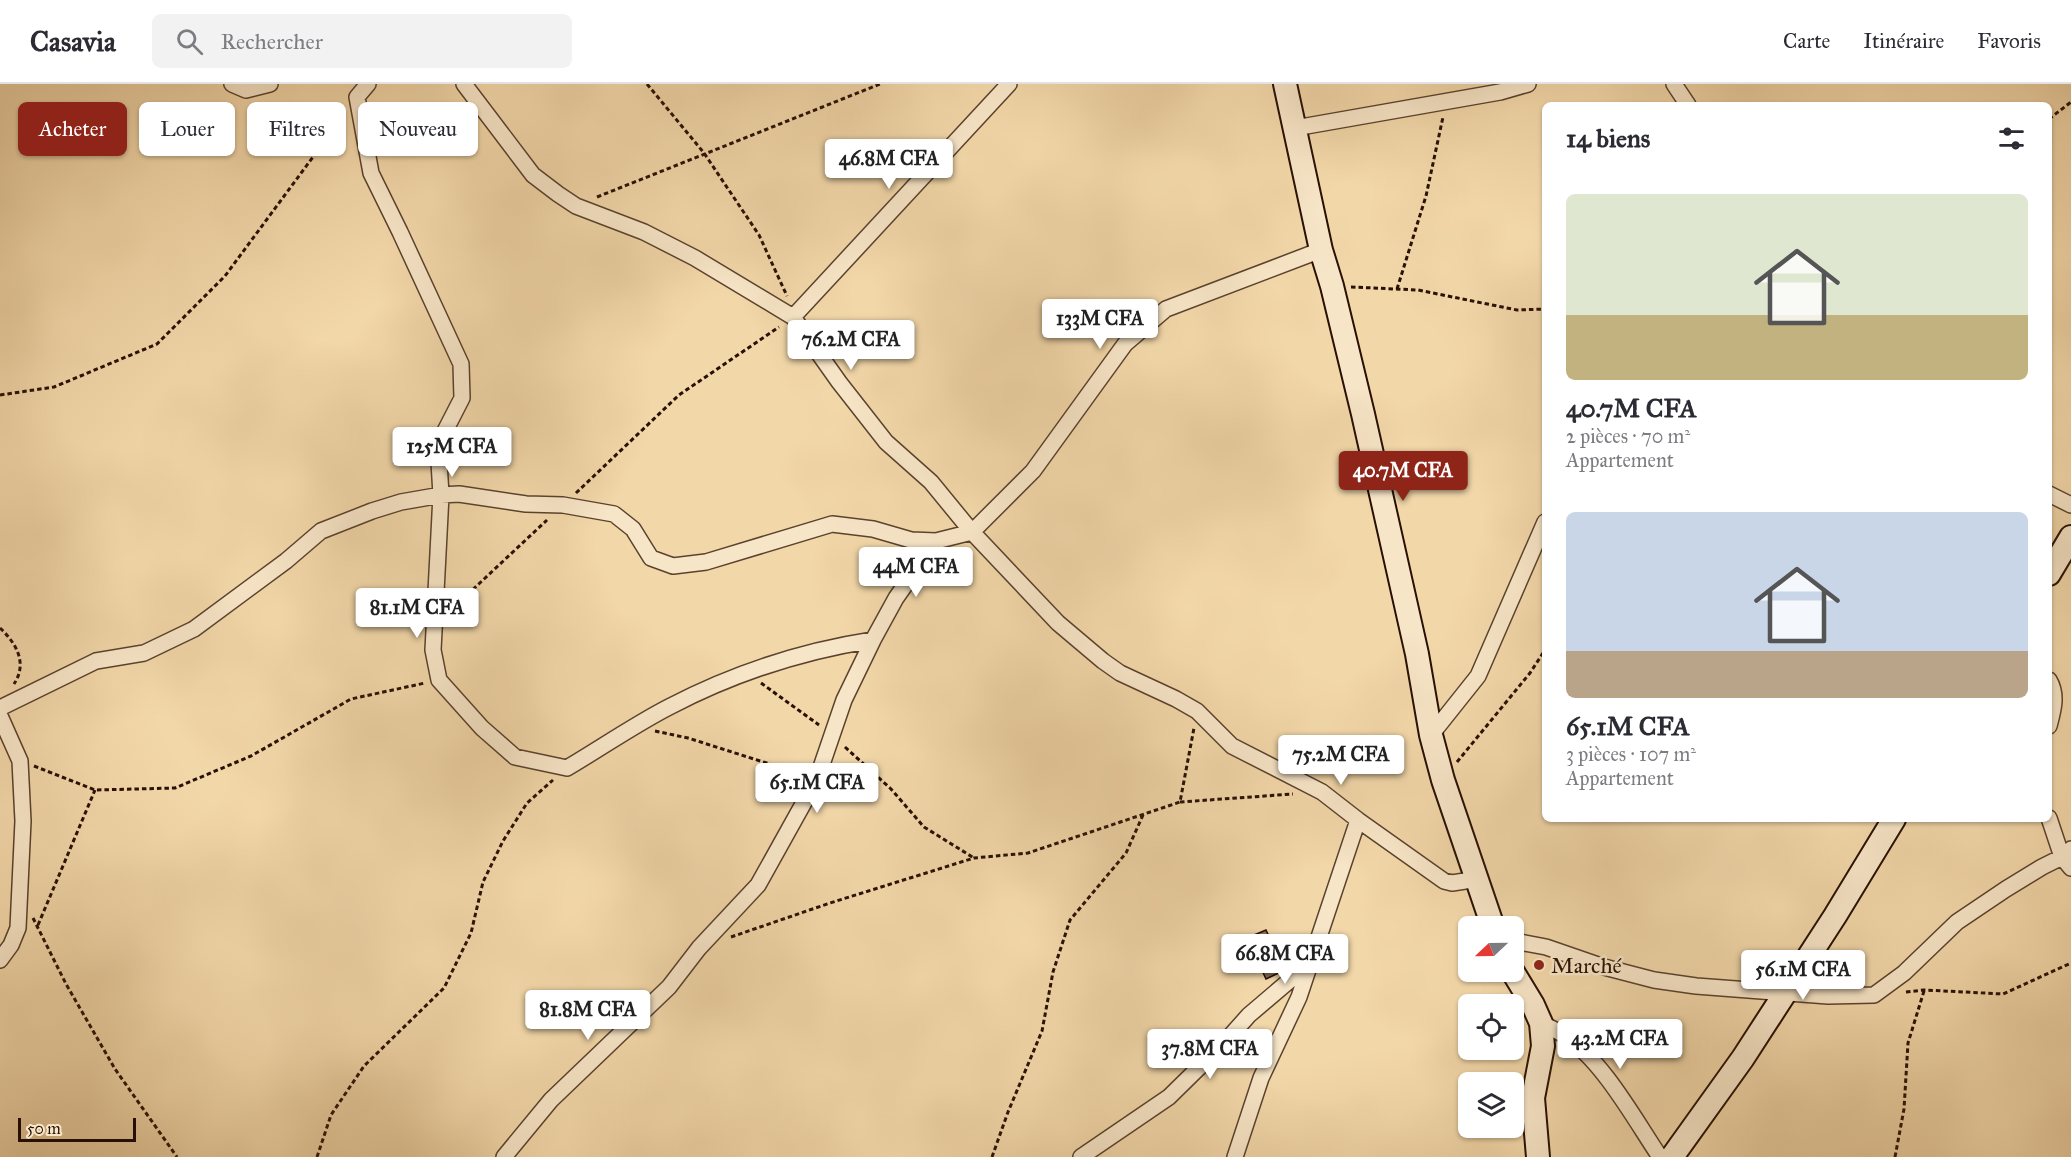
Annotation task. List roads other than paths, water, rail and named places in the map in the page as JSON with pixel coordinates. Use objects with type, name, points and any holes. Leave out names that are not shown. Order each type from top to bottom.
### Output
[{"type":"street","points":[[232,84],[246,90],[270,84]]},
{"type":"street","points":[[368,84],[357,97],[370,173],[461,364],[462,398],[444,433],[440,462],[441,495],[433,650],[439,680],[482,728],[515,757],[567,768],[669,707],[747,672],[829,647],[873,640]]},
{"type":"street","points":[[464,84],[533,175],[576,206],[654,237],[695,258],[790,315],[886,442],[931,482],[972,532],[1058,623],[1103,661],[1120,673],[1197,711],[1232,746],[1322,792],[1444,881],[1452,883],[1478,879]]},
{"type":"street","points":[[790,315],[1009,84]]},
{"type":"street","points":[[1285,84],[1321,250],[1363,414],[1417,654],[1431,735],[1443,780],[1490,916]]},
{"type":"street","points":[[1295,128],[1500,92],[1528,84]]},
{"type":"street","points":[[1674,84],[1686,102]]},
{"type":"street","points":[[0,708],[96,661],[144,653],[194,629],[286,561],[321,531],[401,502],[459,494],[526,504],[563,505],[614,514],[633,530],[651,558],[674,566],[706,562],[832,524],[873,529],[911,540],[936,541],[972,532],[1033,471],[1125,344],[1166,309],[1321,250]]},
{"type":"street","points":[[2052,496],[2071,505]]},
{"type":"street","points":[[1431,735],[1478,676],[1542,529]]},
{"type":"street","points":[[2052,569],[2071,537]]},
{"type":"street","points":[[504,1157],[551,1100],[669,987],[699,948],[758,885],[817,779],[844,700],[873,640],[896,598],[936,541]]},
{"type":"street","points":[[2052,689],[2054,695],[2052,715]]},
{"type":"street","points":[[0,716],[20,761],[23,820],[18,928],[11,945],[0,960]]},
{"type":"street","points":[[1235,1157],[1261,1078],[1299,997],[1358,820]]},
{"type":"street","points":[[1672,1157],[1743,1059],[1892,822]]},
{"type":"street","points":[[1524,943],[1546,947],[1604,967],[1654,980],[1696,986],[1828,996],[1874,995],[1904,973],[1958,922],[2042,867],[2068,858],[2051,822]]},
{"type":"street","points":[[1081,1157],[1169,1097],[1249,1015],[1309,964]]},
{"type":"street","points":[[1519,982],[1541,1023],[1543,1046],[1533,1098],[1538,1157]]},
{"type":"street","points":[[1541,1023],[1567,1037],[1585,1053],[1612,1086],[1660,1157]]},
{"type":"place","name":"Marché","points":[[1539,965]]}]
